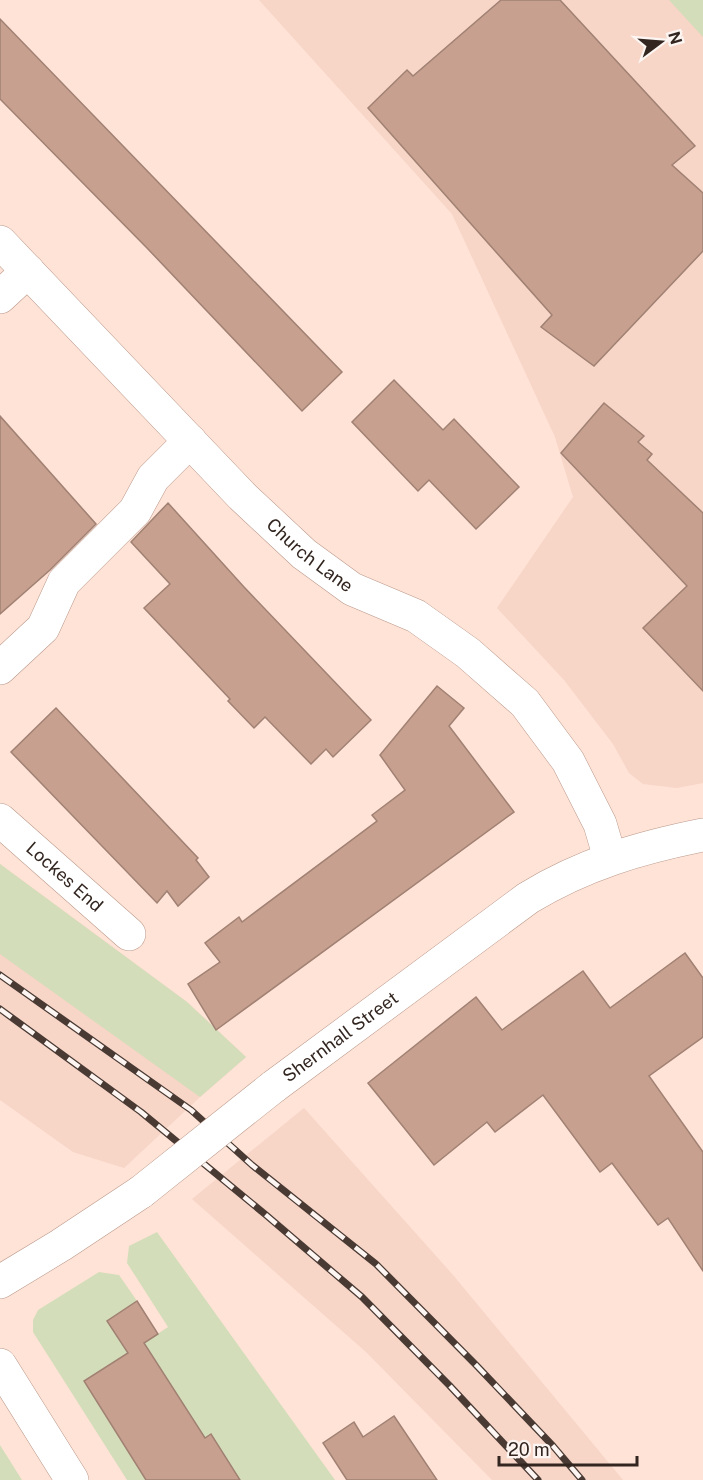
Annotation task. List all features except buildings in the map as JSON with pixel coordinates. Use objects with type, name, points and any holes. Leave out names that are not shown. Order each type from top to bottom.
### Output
[{"type":"street","name":"Church Lane","points":[[0,242],[242,496],[304,554],[352,589],[416,616],[468,653],[525,703],[568,761],[600,824],[610,858]]},
{"type":"street","points":[[0,297],[28,271]]},
{"type":"street","points":[[0,668],[43,628],[64,582],[135,511],[153,478],[190,441]]},
{"type":"street","name":"Lockes End","points":[[0,820],[129,934]]},
{"type":"street","name":"Shernhall Street","points":[[0,1282],[141,1192],[273,1087],[528,898],[559,879],[610,858],[703,835]]},
{"type":"street","points":[[0,1365],[72,1480]]},
{"type":"shaded area","points":[[259,0],[703,0],[703,783],[677,788],[643,784],[629,773],[613,744],[564,680],[497,608],[573,497],[555,437],[452,214]]},
{"type":"shaded area","points":[[0,864],[187,1002],[246,1057],[124,1168],[73,1152],[0,1100]]},
{"type":"shaded area","points":[[304,1108],[453,1275],[623,1480],[492,1480],[366,1352],[192,1199]]},
{"type":"green space","points":[[669,0],[703,0],[703,37]]},
{"type":"green space","points":[[0,864],[187,1002],[246,1057],[200,1097],[0,954]]},
{"type":"green space","points":[[157,1232],[335,1480],[240,1480],[211,1434],[205,1438],[144,1343],[168,1327],[127,1263],[129,1246]]},
{"type":"green space","points":[[99,1272],[119,1275],[137,1301],[107,1321],[128,1353],[84,1381],[143,1476],[156,1480],[127,1480],[33,1332],[33,1320],[38,1310]]},
{"type":"green space","points":[[0,1445],[22,1480],[0,1480]]},
{"type":"railway","points":[[0,975],[191,1110],[252,1165],[376,1264],[477,1366],[582,1480]]},
{"type":"railway","points":[[0,1009],[141,1112],[362,1297],[538,1480]]}]
